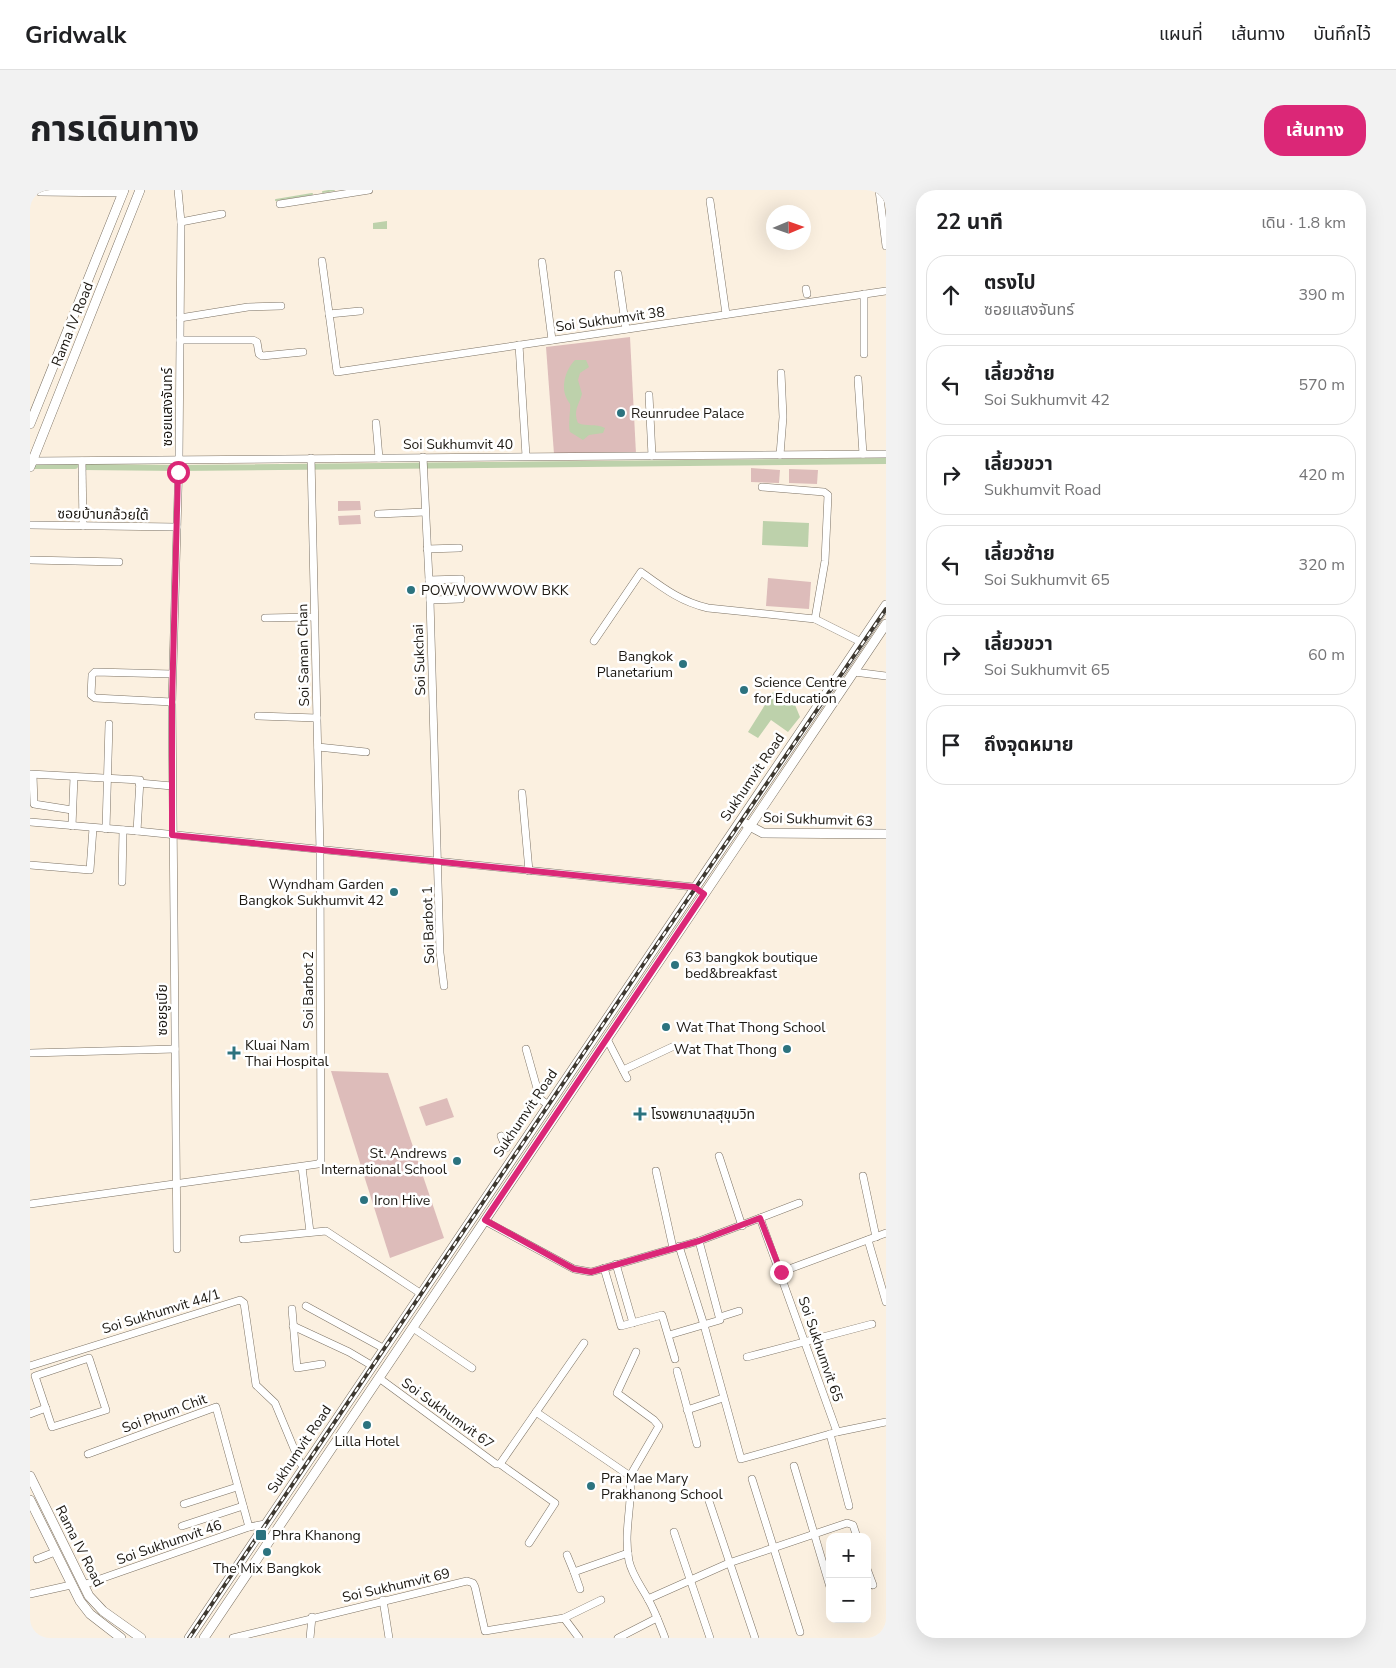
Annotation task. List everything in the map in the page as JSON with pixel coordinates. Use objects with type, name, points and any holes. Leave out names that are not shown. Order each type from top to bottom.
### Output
[{"type":"main road","name":"Rama IV Road","points":[[31,463],[140,190]]},
{"type":"main road","name":"Rama IV Road","points":[[30,424],[125,191]]},
{"type":"main road","name":"Sukhumvit Road","points":[[189,1638],[420,1292],[886,604]]},
{"type":"main road","name":"Sukhumvit Road","points":[[204,1638],[886,624]]},
{"type":"main road","points":[[845,665],[854,672]]},
{"type":"main road","points":[[740,819],[750,828]]},
{"type":"main road","name":"Soi Sukhumvit 63","points":[[750,828],[763,833],[886,834]]},
{"type":"main road","points":[[694,887],[704,894]]},
{"type":"main road","points":[[567,1074],[578,1082]]},
{"type":"main road","points":[[371,1366],[379,1378]]},
{"type":"main road","name":"Rama IV Road","points":[[30,1476],[89,1596],[110,1615],[141,1638]]},
{"type":"main road","name":"Rama IV Road","points":[[30,1500],[71,1584],[90,1614],[121,1638]]},
{"type":"main road","points":[[102,1625],[110,1615]]},
{"type":"street","name":"ซอยแสงจันทร์","points":[[172,835],[172,674],[179,459],[181,222],[178,190]]},
{"type":"street","points":[[280,204],[370,190]]},
{"type":"street","points":[[879,190],[886,246]]},
{"type":"street","points":[[40,192],[125,191]]},
{"type":"street","points":[[710,201],[726,314]]},
{"type":"street","points":[[181,222],[222,214]]},
{"type":"street","points":[[322,262],[329,314],[360,311]]},
{"type":"street","points":[[542,262],[552,340]]},
{"type":"street","points":[[618,274],[626,329]]},
{"type":"street","name":"Soi Sukhumvit 38","points":[[329,314],[337,372],[886,291]]},
{"type":"street","points":[[864,294],[864,354]]},
{"type":"street","points":[[180,318],[248,307],[281,306]]},
{"type":"street","points":[[180,340],[254,340],[257,342],[259,354],[262,356],[303,352]]},
{"type":"street","points":[[519,345],[526,456]]},
{"type":"street","points":[[780,455],[783,417],[781,374]]},
{"type":"street","points":[[858,379],[863,454]]},
{"type":"street","points":[[649,395],[652,456]]},
{"type":"street","points":[[376,423],[379,458]]},
{"type":"street","name":"Soi Sukhumvit 40","points":[[31,463],[179,459],[311,460],[379,458],[423,462],[526,456],[886,454]]},
{"type":"street","name":"Soi Saman Chan","points":[[311,460],[320,851]]},
{"type":"street","points":[[82,461],[83,526]]},
{"type":"street","name":"Soi Sukchai","points":[[423,462],[439,862]]},
{"type":"street","points":[[762,487],[824,492],[828,495],[825,560],[815,619]]},
{"type":"street","points":[[378,514],[425,512]]},
{"type":"street","name":"ซอยบ้านกล้วยใต้","points":[[30,525],[177,527]]},
{"type":"street","points":[[427,550],[458,548]]},
{"type":"street","points":[[30,560],[119,562]]},
{"type":"street","points":[[594,641],[641,572],[678,599],[692,605],[815,619],[861,642]]},
{"type":"street","points":[[429,580],[460,579],[461,599],[430,600]]},
{"type":"street","points":[[265,618],[314,617]]},
{"type":"street","points":[[172,674],[95,672],[92,674],[91,695],[94,698],[172,702]]},
{"type":"street","points":[[854,672],[886,676]]},
{"type":"street","points":[[258,716],[317,718]]},
{"type":"street","points":[[106,828],[109,724]]},
{"type":"street","points":[[318,747],[366,752]]},
{"type":"street","points":[[72,810],[34,804],[32,774],[140,780],[137,831]]},
{"type":"street","points":[[72,826],[74,777]]},
{"type":"street","points":[[139,783],[172,786]]},
{"type":"street","points":[[522,793],[530,870]]},
{"type":"street","points":[[30,822],[694,887]]},
{"type":"street","points":[[30,865],[90,870],[94,828]]},
{"type":"street","points":[[122,882],[123,830]]},
{"type":"street","name":"ซอยรูเบีย","points":[[172,835],[177,1249]]},
{"type":"street","name":"Soi Barbot 2","points":[[30,1204],[302,1167],[318,1164],[321,1161],[320,851]]},
{"type":"street","name":"Soi Barbot 1","points":[[439,862],[440,953],[444,986]]},
{"type":"street","points":[[607,1039],[627,1078]]},
{"type":"street","points":[[623,1070],[672,1047]]},
{"type":"street","points":[[30,1053],[175,1049]]},
{"type":"street","points":[[526,1049],[540,1099],[547,1104]]},
{"type":"street","points":[[501,1136],[506,1148]]},
{"type":"street","points":[[718,1156],[742,1226]]},
{"type":"street","points":[[302,1167],[310,1232]]},
{"type":"street","points":[[656,1171],[676,1247],[704,1325],[741,1459],[834,1433],[886,1422]]},
{"type":"street","points":[[863,1176],[876,1237]]},
{"type":"street","points":[[485,1220],[574,1269],[591,1272],[699,1241],[799,1204]]},
{"type":"street","name":"Soi Sukhumvit 65","points":[[760,1218],[806,1340],[834,1433],[849,1506]]},
{"type":"street","points":[[243,1238],[329,1232],[420,1292]]},
{"type":"street","points":[[781,1272],[886,1234]]},
{"type":"street","points":[[868,1240],[886,1302]]},
{"type":"street","points":[[669,1335],[718,1322],[720,1316],[699,1241]]},
{"type":"street","points":[[616,1264],[634,1323]]},
{"type":"street","points":[[604,1268],[620,1324],[623,1326],[662,1315],[675,1359]]},
{"type":"street","name":"Soi Sukhumvit 44/1","points":[[30,1366],[240,1300],[244,1303],[256,1386],[275,1403],[300,1463],[303,1466]]},
{"type":"street","points":[[306,1306],[383,1348]]},
{"type":"street","points":[[292,1309],[296,1368],[322,1364]]},
{"type":"street","points":[[720,1316],[739,1311]]},
{"type":"street","points":[[748,1357],[806,1340],[872,1324]]},
{"type":"street","points":[[293,1326],[349,1352],[371,1366]]},
{"type":"street","points":[[413,1328],[472,1368]]},
{"type":"street","name":"Soi Sukhumvit 67","points":[[379,1378],[496,1464],[500,1464],[584,1343]]},
{"type":"street","points":[[636,1352],[617,1392],[658,1424],[658,1429],[653,1444],[630,1476],[631,1491],[626,1540],[634,1577],[648,1599],[665,1638]]},
{"type":"street","points":[[89,1358],[106,1410],[52,1427],[46,1408],[35,1376],[89,1358]]},
{"type":"street","points":[[677,1371],[696,1444]]},
{"type":"street","points":[[688,1410],[723,1398]]},
{"type":"street","name":"Soi Phum Chit","points":[[88,1454],[216,1407],[249,1527]]},
{"type":"street","points":[[30,1414],[46,1408]]},
{"type":"street","points":[[536,1412],[630,1476]]},
{"type":"street","points":[[500,1464],[555,1503],[529,1542]]},
{"type":"street","points":[[794,1466],[827,1578]]},
{"type":"street","points":[[752,1479],[800,1632]]},
{"type":"street","points":[[184,1504],[238,1487]]},
{"type":"street","points":[[709,1501],[755,1638]]},
{"type":"street","points":[[182,1526],[243,1506]]},
{"type":"street","points":[[648,1599],[729,1563],[847,1523],[853,1525],[855,1533]]},
{"type":"street","name":"Soi Sukhumvit 46","points":[[83,1585],[249,1527],[265,1524]]},
{"type":"street","points":[[674,1532],[710,1638]]},
{"type":"street","points":[[37,1559],[56,1552]]},
{"type":"street","points":[[574,1572],[628,1553]]},
{"type":"street","points":[[567,1554],[580,1589]]},
{"type":"street","points":[[870,1578],[873,1585]]},
{"type":"street","name":"Soi Sukhumvit 69","points":[[233,1638],[312,1617],[467,1581],[473,1583],[475,1587],[483,1628],[487,1632],[564,1618]]},
{"type":"street","points":[[30,1594],[71,1584]]},
{"type":"street","points":[[383,1600],[389,1638]]},
{"type":"street","points":[[579,1638],[564,1618],[601,1600]]},
{"type":"street","points":[[310,1638],[312,1617]]},
{"type":"street","points":[[618,1638],[657,1618]]},
{"type":"shaded area","points":[[387,221],[387,229],[373,229],[373,223]]},
{"type":"shaded area","points":[[630,337],[636,454],[554,454],[546,347]]},
{"type":"shaded area","points":[[575,360],[586,360],[589,367],[580,373],[578,380],[582,394],[576,411],[578,423],[605,428],[603,433],[589,435],[583,440],[570,432],[570,404],[564,387],[567,372]]},
{"type":"shaded area","points":[[751,468],[780,470],[779,483],[751,482]]},
{"type":"shaded area","points":[[789,469],[818,470],[817,484],[789,483]]},
{"type":"shaded area","points":[[338,501],[360,501],[361,510],[338,511]]},
{"type":"shaded area","points":[[360,515],[361,524],[339,525],[338,516]]},
{"type":"shaded area","points":[[763,521],[809,523],[808,547],[762,545]]},
{"type":"shaded area","points":[[768,578],[811,582],[809,609],[766,606]]},
{"type":"shaded area","points":[[773,692],[793,700],[800,717],[788,732],[771,720],[758,738],[748,732]]},
{"type":"shaded area","points":[[331,1071],[388,1073],[444,1238],[390,1258]]},
{"type":"shaded area","points":[[447,1098],[454,1117],[426,1126],[419,1107]]},
{"type":"waterway","points":[[323,192],[334,190]]},
{"type":"waterway","points":[[276,200],[312,194]]},
{"type":"waterway","points":[[83,467],[180,468],[886,461]]},
{"type":"waterway","points":[[35,466],[75,466]]},
{"type":"railway","points":[[189,1638],[649,956],[886,609]]},
{"type":"place","name":"Reunrudee Palace","points":[[621,413]]},
{"type":"place","name":"POWWOWWOW BKK","points":[[411,590]]},
{"type":"place","name":"Bangkok Planetarium","points":[[683,664]]},
{"type":"place","name":"Science Centre for Education","points":[[744,690]]},
{"type":"place","name":"Wyndham Garden Bangkok Sukhumvit 42","points":[[394,892]]},
{"type":"place","name":"63 bangkok boutique bed&breakfast","points":[[675,965]]},
{"type":"place","name":"Wat That Thong School","points":[[666,1027]]},
{"type":"place","name":"Wat That Thong","points":[[787,1049]]},
{"type":"place","name":"Kluai Nam Thai Hospital","points":[[234,1053]]},
{"type":"place","name":"โรงพยาบาลสุขุมวิท","points":[[640,1114]]},
{"type":"place","name":"St. Andrews International School","points":[[457,1161]]},
{"type":"place","name":"Iron Hive","points":[[364,1200]]},
{"type":"place","name":"Lilla Hotel","points":[[367,1425]]},
{"type":"place","name":"Pra Mae Mary Prakhanong School","points":[[591,1486]]},
{"type":"place","name":"Phra Khanong","points":[[261,1535]]},
{"type":"place","name":"The Mix Bangkok","points":[[267,1552]]},
{"type":"route","points":[[178,472],[172,702],[172,835],[694,887],[704,894],[485,1220],[574,1269],[591,1272],[699,1241],[760,1218],[781,1272]]}]
